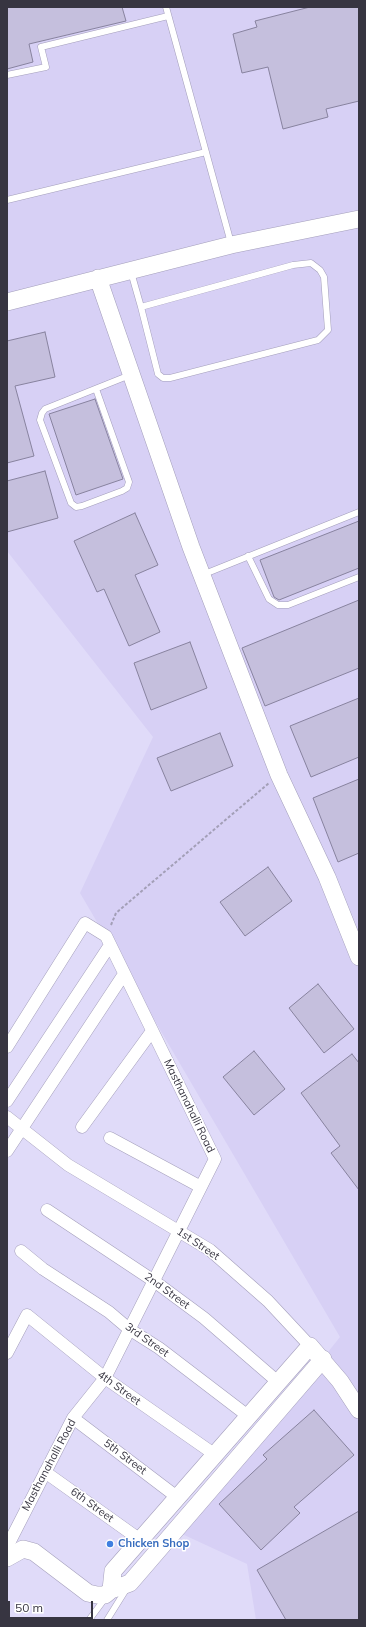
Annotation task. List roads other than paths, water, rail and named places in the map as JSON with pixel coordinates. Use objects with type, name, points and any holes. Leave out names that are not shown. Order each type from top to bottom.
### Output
[{"type":"street","points":[[7,302],[231,245],[359,219]]},
{"type":"street","points":[[98,278],[191,547],[279,774],[327,877],[359,956]]},
{"type":"street","points":[[7,1047],[85,923],[108,940],[7,1101]]},
{"type":"street","name":"Masthanahalli Road","points":[[7,1547],[73,1418],[105,1378],[215,1159],[108,940]]},
{"type":"street","points":[[7,1151],[124,974]]},
{"type":"street","points":[[82,1127],[152,1031]]},
{"type":"street","name":"1st Street","points":[[7,1117],[23,1128],[68,1165],[210,1250],[268,1301],[310,1346]]},
{"type":"street","points":[[110,1138],[201,1187]]},
{"type":"street","name":"2nd Street","points":[[47,1210],[154,1281],[204,1318],[278,1382]]},
{"type":"street","name":"3rd Street","points":[[21,1251],[43,1268],[109,1312],[129,1329],[159,1348],[248,1416]]},
{"type":"street","name":"4th Street","points":[[7,1353],[28,1315],[105,1378],[214,1454]]},
{"type":"street","points":[[111,1590],[112,1571],[310,1346],[323,1359],[340,1381],[359,1410]]},
{"type":"street","points":[[7,1558],[24,1549],[34,1552],[88,1593],[105,1595],[111,1590],[130,1584],[323,1359]]},
{"type":"street","name":"5th Street","points":[[73,1418],[177,1496]]},
{"type":"street","name":"6th Street","points":[[45,1472],[139,1539]]},
{"type":"lane","points":[[166,7],[231,245]]},
{"type":"lane","points":[[7,76],[46,67],[41,47],[168,16]]},
{"type":"lane","points":[[7,200],[206,152]]},
{"type":"lane","points":[[131,270],[140,307],[158,374],[163,378],[170,378],[318,340],[328,330],[324,277],[320,270],[311,263],[292,265],[140,307]]},
{"type":"lane","points":[[96,389],[129,482],[127,488],[122,491],[76,507],[71,503],[40,420],[45,409],[96,389],[132,375]]},
{"type":"lane","points":[[202,575],[359,512]]},
{"type":"lane","points":[[248,556],[269,599],[278,605],[288,605],[359,577]]},
{"type":"lane","points":[[107,1620],[130,1584]]},
{"type":"lane","points":[[89,1620],[111,1590]]},
{"type":"place","name":"Chicken Shop","points":[[110,1544]]}]
